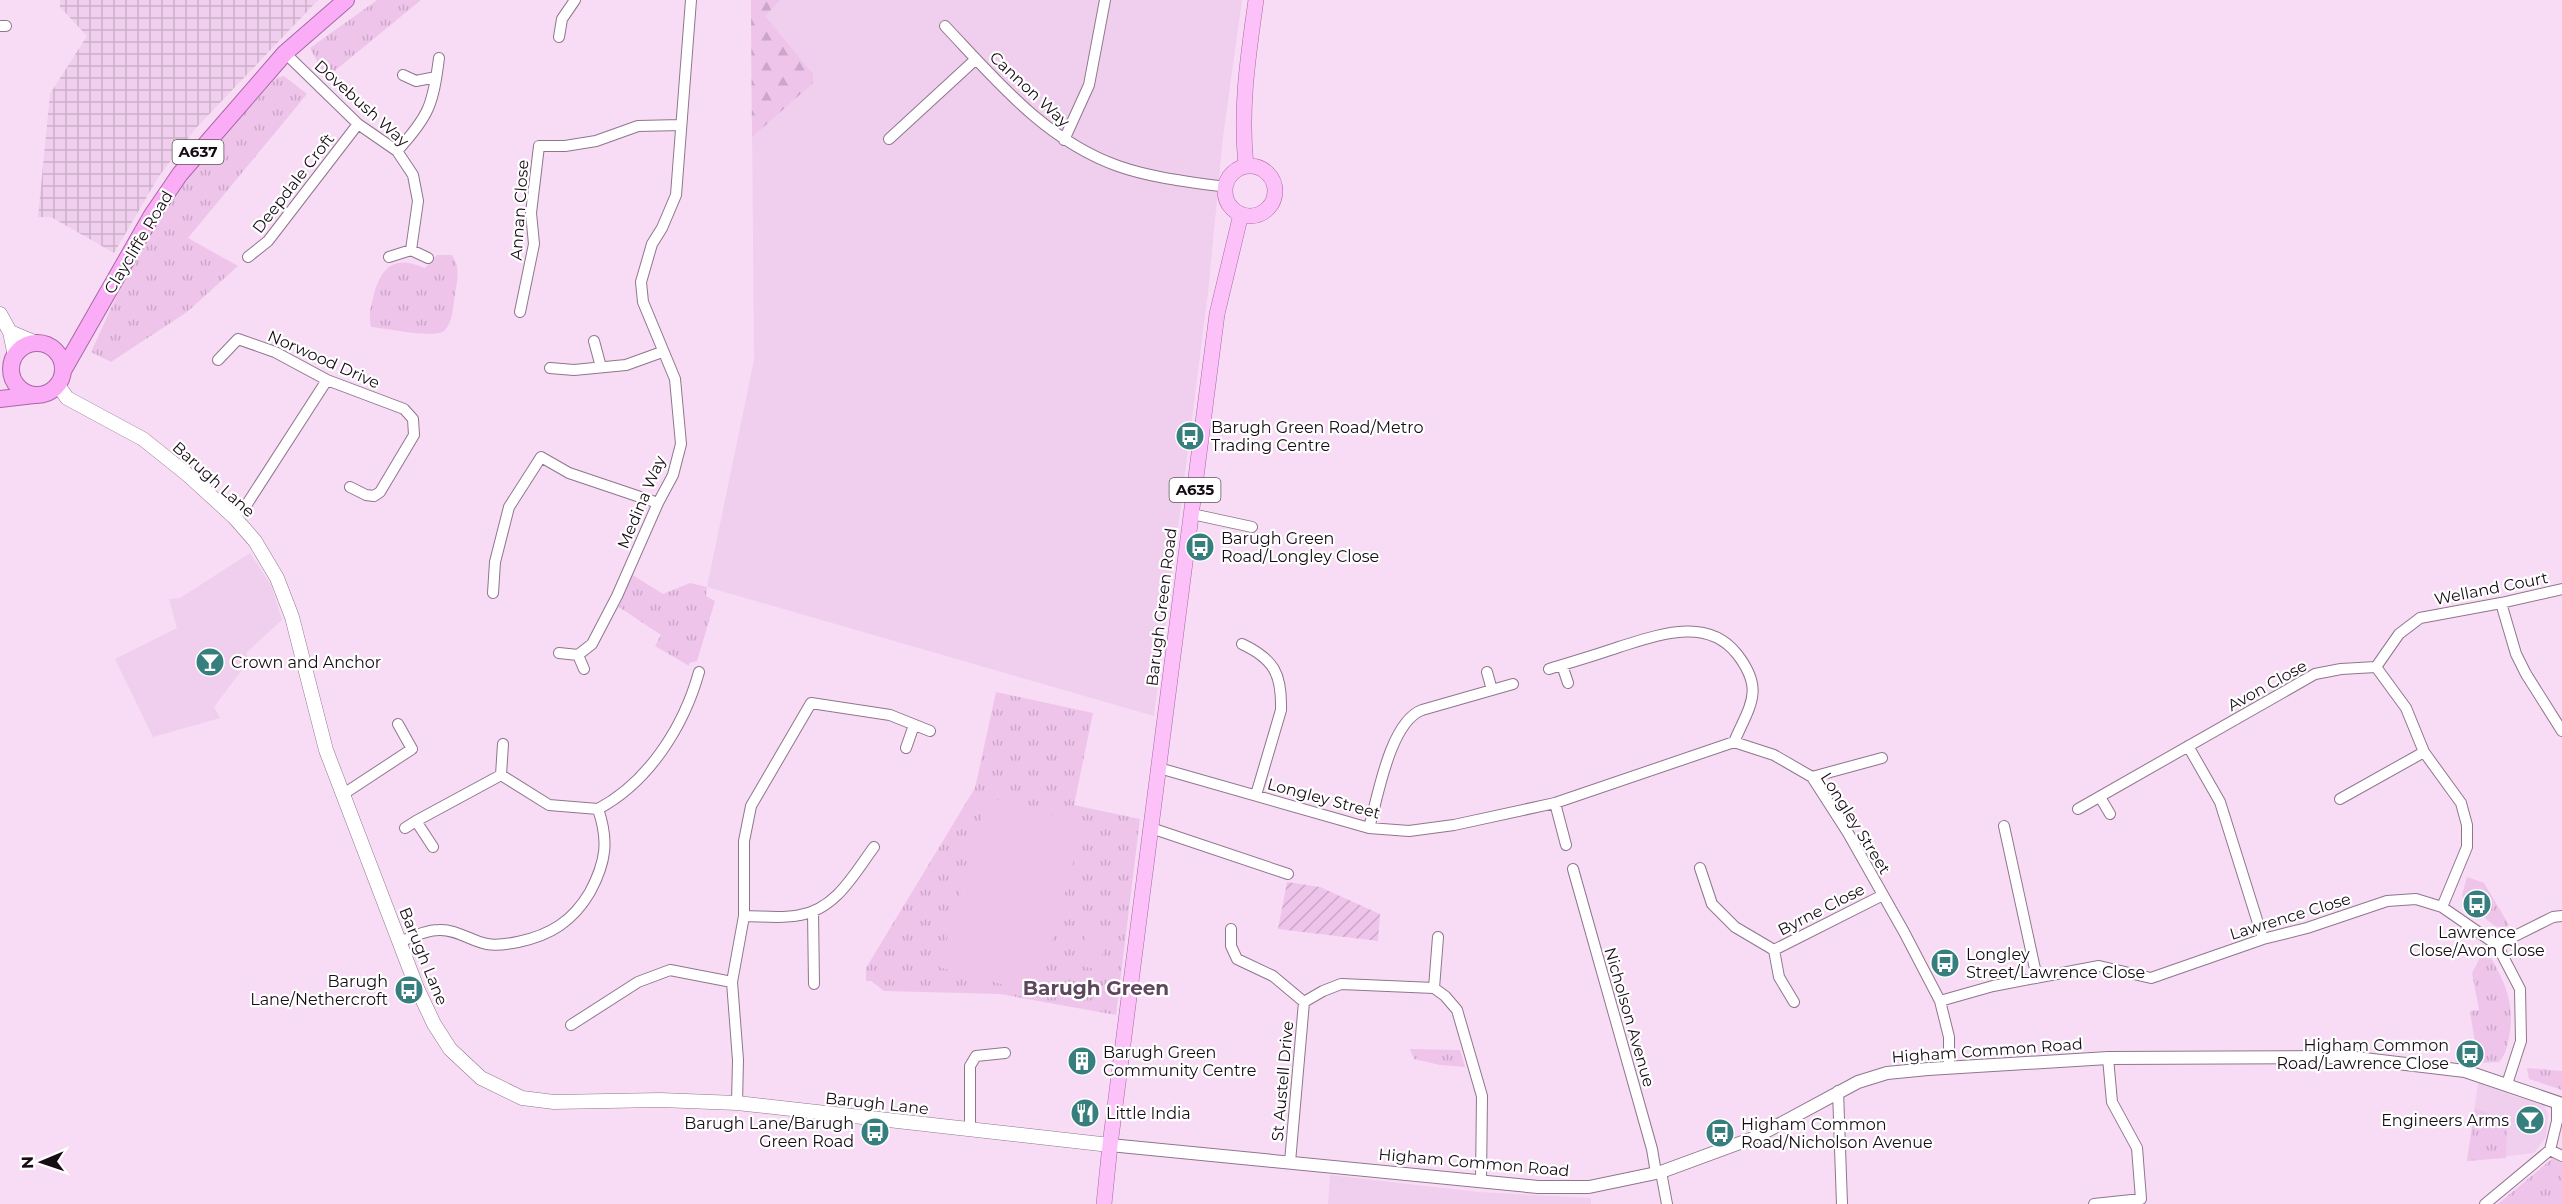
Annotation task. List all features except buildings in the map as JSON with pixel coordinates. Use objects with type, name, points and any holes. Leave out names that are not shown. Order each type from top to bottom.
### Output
[{"type":"highway","name":"Claycliffe Road","points":[[61,377],[152,215],[180,174],[285,53],[346,0]]},
{"type":"highway","name":"Claycliffe Road","points":[[56,350],[84,333]]},
{"type":"highway","points":[[0,399],[35,395],[51,391],[61,377],[63,362],[56,350],[36,343],[27,345],[15,356],[12,363],[13,377],[21,390],[35,395]]},
{"type":"highway","points":[[0,389],[13,377]]},
{"type":"main road","points":[[1246,166],[1243,140],[1243,93],[1256,0]]},
{"type":"main road","points":[[1246,166],[1262,169],[1268,174],[1272,181],[1274,196],[1272,203],[1262,213],[1248,216],[1241,214],[1230,205],[1226,187],[1234,172],[1246,166]]},
{"type":"main road","name":"Barugh Green Road","points":[[1110,1145],[1217,314],[1241,214]]},
{"type":"main road","points":[[0,314],[10,332],[15,356]]},
{"type":"main road","points":[[10,332],[36,343]]},
{"type":"main road","name":"Barugh Lane","points":[[61,377],[68,398],[143,439],[188,475],[234,517],[255,541],[278,578],[294,621],[326,750],[421,997],[450,1049],[481,1078],[522,1098],[554,1102],[660,1100],[737,1103],[1110,1145]]},
{"type":"main road","name":"A635","points":[[1104,1204],[1110,1145]]},
{"type":"street","points":[[559,37],[562,19],[575,0]]},
{"type":"street","name":"Medina Way","points":[[578,655],[592,644],[613,604],[673,475],[681,444],[675,379],[643,302],[641,282],[652,244],[662,228],[676,195],[691,0]]},
{"type":"street","name":"Cannon Way","points":[[1064,140],[1089,85],[1105,0]]},
{"type":"street","name":"Cannon Way","points":[[945,26],[1024,108],[1064,140],[1097,158],[1136,171],[1226,187]]},
{"type":"street","name":"Dovebush Way","points":[[285,53],[358,124],[397,152],[412,175],[418,201],[411,250]]},
{"type":"street","points":[[397,152],[420,126],[434,96],[439,58]]},
{"type":"street","name":"Cannon Way","points":[[889,139],[976,59]]},
{"type":"street","points":[[404,75],[416,81],[436,77]]},
{"type":"street","name":"Deepdale Croft","points":[[248,257],[268,241],[358,124]]},
{"type":"street","name":"Annan Close","points":[[520,312],[534,243],[531,213],[539,147],[596,141],[638,126],[681,126]]},
{"type":"street","points":[[389,257],[411,250],[428,258]]},
{"type":"street","name":"Norwood Drive","points":[[218,360],[238,339],[275,352],[327,380],[404,409],[413,419],[414,435],[381,492],[374,496],[366,495],[350,487]]},
{"type":"street","points":[[594,341],[601,367]]},
{"type":"street","points":[[550,368],[574,370],[626,365],[663,352]]},
{"type":"street","points":[[234,517],[247,504],[327,380]]},
{"type":"street","points":[[493,593],[495,562],[509,507],[541,457],[569,473],[658,503]]},
{"type":"street","points":[[1192,514],[1252,527]]},
{"type":"street","name":"Welland Court","points":[[2376,667],[2399,634],[2420,618],[2562,589]]},
{"type":"street","points":[[2501,603],[2516,654],[2526,674],[2560,724]]},
{"type":"street","points":[[1549,669],[1668,632],[1692,631],[1715,636],[1732,648],[1745,664],[1754,684],[1752,700],[1734,742]]},
{"type":"street","points":[[1242,644],[1262,654],[1270,662],[1276,672],[1281,698],[1281,710],[1256,795]]},
{"type":"street","points":[[559,653],[578,655],[584,669]]},
{"type":"street","points":[[1562,665],[1568,683]]},
{"type":"street","points":[[2376,667],[2406,708],[2424,752],[2461,803],[2468,825],[2467,847],[2442,907]]},
{"type":"street","name":"Avon Close","points":[[2078,809],[2315,674],[2341,669],[2376,667]]},
{"type":"street","points":[[501,775],[549,805],[598,809],[618,798],[640,779],[679,723],[692,698],[699,672]]},
{"type":"street","points":[[1487,672],[1492,690]]},
{"type":"street","points":[[1369,828],[1394,740],[1413,713],[1513,684]]},
{"type":"street","points":[[737,1103],[738,1060],[732,982],[744,916],[744,842],[751,806],[812,703],[890,715],[930,731]]},
{"type":"street","points":[[342,795],[412,749],[398,723]]},
{"type":"street","points":[[906,748],[914,724]]},
{"type":"street","name":"Longley Street","points":[[1159,768],[1369,828],[1409,831],[1443,827],[1555,803],[1734,742],[1774,755],[1812,777],[1848,833],[1883,895],[1940,1001],[1949,1037],[1949,1068]]},
{"type":"street","points":[[501,775],[503,744]]},
{"type":"street","points":[[2188,746],[2220,802],[2263,939]]},
{"type":"street","points":[[2340,799],[2424,752]]},
{"type":"street","points":[[1812,777],[1882,758]]},
{"type":"street","points":[[405,828],[501,775]]},
{"type":"street","points":[[2100,797],[2110,814]]},
{"type":"street","points":[[1555,803],[1566,845]]},
{"type":"street","points":[[400,942],[428,931],[440,929],[486,944],[504,945],[537,938],[560,927],[581,908],[594,884],[606,849],[605,830],[598,809]]},
{"type":"street","points":[[416,821],[433,847]]},
{"type":"street","points":[[2004,826],[2037,978]]},
{"type":"street","points":[[1151,828],[1288,874]]},
{"type":"street","points":[[744,916],[799,916],[830,903],[874,847]]},
{"type":"street","name":"Byrne Close","points":[[1700,867],[1712,904],[1735,927],[1774,950],[1779,977],[1794,1002]]},
{"type":"street","name":"Nicholson Avenue","points":[[1573,868],[1667,1204]]},
{"type":"street","name":"Byrne Close","points":[[1774,950],[1883,895]]},
{"type":"street","name":"Lawrence Close","points":[[1940,1001],[1993,986],[2099,966],[2151,978],[2263,939],[2307,928],[2387,901],[2416,899],[2442,907],[2497,945],[2520,989],[2521,1041],[2507,1084]]},
{"type":"street","points":[[813,912],[814,984]]},
{"type":"street","points":[[2497,945],[2553,917],[2562,916]]},
{"type":"street","name":"St Austell Drive","points":[[1231,929],[1231,946],[1237,959],[1273,976],[1304,1002]]},
{"type":"street","points":[[1438,938],[1434,988],[1445,996],[1457,1010],[1482,1096],[1481,1181]]},
{"type":"street","points":[[571,1025],[638,982],[670,970],[732,982]]},
{"type":"street","name":"St Austell Drive","points":[[1304,1002],[1341,984],[1434,988]]},
{"type":"street","name":"St Austell Drive","points":[[1290,1162],[1304,1002]]},
{"type":"street","points":[[970,1130],[970,1066],[976,1056],[1005,1053]]},
{"type":"street","name":"Higham Common Road","points":[[1110,1145],[1538,1187],[1588,1187],[1659,1173],[1756,1137],[1838,1091],[1887,1073],[2108,1058],[2347,1057],[2464,1071],[2559,1103]]},
{"type":"street","points":[[2094,1204],[2140,1199],[2137,1148],[2112,1102],[2108,1058]]},
{"type":"street","points":[[1838,1091],[1842,1204]]},
{"type":"street","points":[[2485,1204],[2550,1150],[2559,1103]]},
{"type":"street","points":[[2550,1150],[2562,1156]]},
{"type":"shaded area","points":[[60,0],[318,0],[196,128],[159,176],[114,253],[51,217],[38,217],[50,94],[87,36],[60,7]]},
{"type":"shaded area","points":[[751,0],[1242,0],[1223,137],[1208,293],[1154,716],[707,587],[754,360]]},
{"type":"shaded area","points":[[250,553],[271,585],[282,620],[247,652],[247,663],[214,707],[220,718],[153,737],[115,659],[177,628],[169,599],[180,598]]},
{"type":"shaded area","points":[[2478,1083],[2517,1097],[2543,1103],[2548,1114],[2546,1137],[2534,1153],[2467,1161]]},
{"type":"shaded area","points":[[1330,1175],[1478,1192],[1591,1198],[1591,1204],[1328,1204]]},
{"type":"green space","points":[[377,0],[421,0],[326,78],[310,48]]},
{"type":"green space","points":[[751,0],[780,0],[765,16],[813,74],[813,83],[752,137]]},
{"type":"green space","points":[[284,76],[307,94],[188,238],[238,266],[187,312],[111,362],[91,352],[122,284],[170,201],[276,78]]},
{"type":"green space","points":[[437,255],[452,255],[457,270],[452,314],[447,328],[439,333],[420,334],[371,327],[370,314],[374,294],[386,270],[392,265],[406,262],[425,268]]},
{"type":"green space","points":[[631,574],[663,594],[690,583],[707,587],[706,596],[715,601],[697,661],[689,663],[689,666],[655,646],[661,635],[619,607]]},
{"type":"green space","points":[[996,692],[1093,713],[1074,805],[1140,819],[1116,1015],[1000,994],[884,991],[871,981],[866,981],[866,968],[975,788]]},
{"type":"green space","points":[[987,797],[1084,824],[1037,994],[939,967]]},
{"type":"green space","points":[[2467,877],[2484,883],[2509,925],[2504,928],[2495,926],[2464,902],[2462,895]]},
{"type":"green space","points":[[1287,882],[1320,887],[1380,914],[1378,941],[1278,929]]},
{"type":"green space","points":[[1086,927],[1106,931],[1100,970],[1081,966]]},
{"type":"green space","points":[[2485,948],[2506,990],[2511,1024],[2506,1050],[2499,1062],[2478,1063],[2470,1011],[2479,1010],[2472,973]]},
{"type":"green space","points":[[1410,1049],[1460,1050],[1465,1067],[1440,1065],[1414,1059]]},
{"type":"green space","points":[[2527,1068],[2562,1071],[2562,1090],[2529,1079]]},
{"type":"green space","points":[[2475,1108],[2507,1121],[2506,1158],[2467,1161]]},
{"type":"green space","points":[[2553,1158],[2562,1163],[2562,1204],[2498,1204]]},
{"type":"place","name":"Barugh Green Road/Metro Trading Centre","points":[[1190,436]]},
{"type":"place","name":"Barugh Green Road/Longley Close","points":[[1200,547]]},
{"type":"place","name":"Crown and Anchor","points":[[210,662]]},
{"type":"place","name":"Lawrence Close/Avon Close","points":[[2477,904]]},
{"type":"place","name":"Longley Street/Lawrence Close","points":[[1945,963]]},
{"type":"place","name":"Barugh Lane/Nethercroft","points":[[409,990]]},
{"type":"place","name":"Higham Common Road/Lawrence Close","points":[[2470,1054]]},
{"type":"place","name":"Barugh Green Community Centre","points":[[1082,1061]]},
{"type":"place","name":"Little India","points":[[1085,1113]]},
{"type":"place","name":"Engineers Arms","points":[[2530,1120]]},
{"type":"place","name":"Barugh Lane/Barugh Green Road","points":[[875,1132]]},
{"type":"place","name":"Higham Common Road/Nicholson Avenue","points":[[1720,1133]]},
{"type":"district","name":"Barugh Green","points":[[1096,988]]}]
